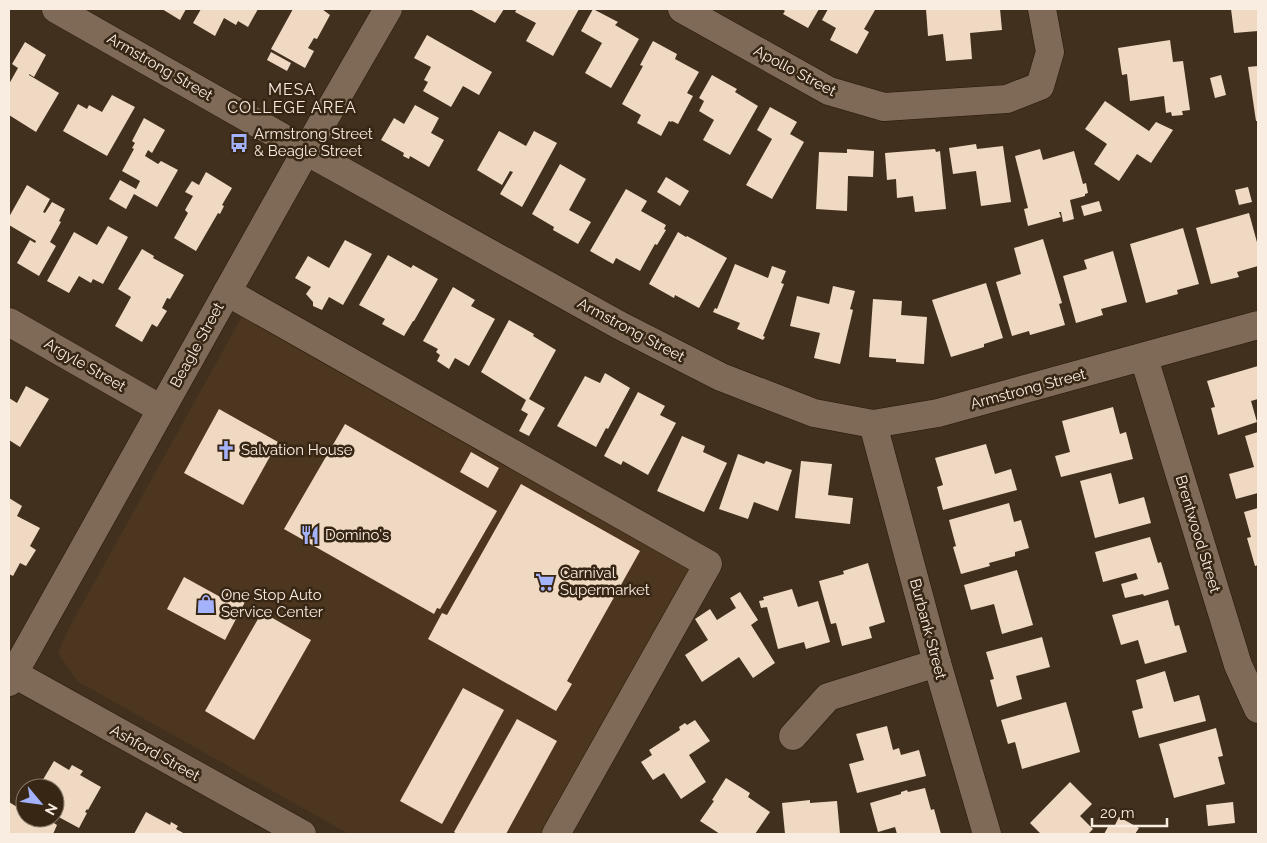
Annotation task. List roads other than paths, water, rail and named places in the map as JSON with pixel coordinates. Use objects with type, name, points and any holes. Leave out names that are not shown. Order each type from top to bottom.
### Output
[{"type":"street","name":"Armstrong Street","points":[[56,9],[619,325],[721,377],[814,413],[873,424],[938,413],[1144,358],[1258,325]]},
{"type":"street","name":"Beagle Street","points":[[10,675],[388,9]]},
{"type":"street","name":"Apollo Street","points":[[682,9],[829,91],[884,108],[1007,99],[1040,86],[1050,52],[1042,9]]},
{"type":"street","points":[[227,292],[708,564],[556,834]]},
{"type":"street","name":"Argyle Street","points":[[9,322],[162,409]]},
{"type":"street","name":"Brentwood Street","points":[[1144,358],[1238,665],[1258,708]]},
{"type":"street","name":"Burbank Street","points":[[873,424],[937,663],[987,834]]},
{"type":"street","points":[[793,736],[828,697],[937,663]]},
{"type":"street","name":"Ashford Street","points":[[10,675],[291,832]]},
{"type":"place","name":"Armstrong Street & Beagle Street","points":[[239,143]]},
{"type":"place","name":"Salvation House","points":[[226,450]]},
{"type":"place","name":"Domino's","points":[[310,535]]},
{"type":"place","name":"Carnival Supermarket","points":[[545,582]]},
{"type":"place","name":"One Stop Auto Service Center","points":[[206,604]]},
{"type":"district","name":"MESA COLLEGE AREA","points":[[292,98]]}]
